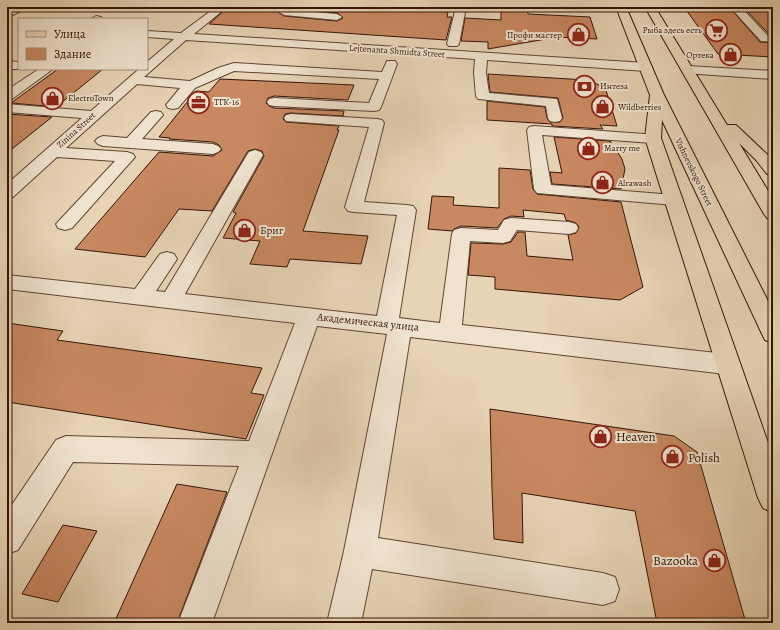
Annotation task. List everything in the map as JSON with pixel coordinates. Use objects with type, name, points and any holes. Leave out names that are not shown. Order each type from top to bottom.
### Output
[{"type":"main road","name":"Vishnevskogo Street","points":[[621,7],[658,95],[773,334]]},
{"type":"main road","points":[[650,7],[715,114],[773,214]]},
{"type":"main road","points":[[658,95],[653,138],[773,498]]},
{"type":"main road","points":[[715,114],[762,157],[773,172]]},
{"type":"street","points":[[7,15],[23,7]]},
{"type":"street","name":"Zinina Street","points":[[148,66],[222,7]]},
{"type":"street","points":[[286,7],[284,12],[337,17]]},
{"type":"street","points":[[316,46],[344,7]]},
{"type":"street","points":[[461,7],[452,49],[549,49]]},
{"type":"street","points":[[736,7],[765,38],[773,39]]},
{"type":"street","name":"Lejtenanta Shmidta Street","points":[[148,34],[396,51],[452,49],[481,56],[646,67]]},
{"type":"street","points":[[274,102],[374,107],[396,51]]},
{"type":"street","points":[[481,56],[480,73],[483,96],[552,102],[555,118]]},
{"type":"street","points":[[7,65],[18,66]]},
{"type":"street","points":[[133,80],[190,85],[198,84],[225,69],[234,67],[386,76]]},
{"type":"street","points":[[7,96],[46,70]]},
{"type":"street","name":"Zinina Street","points":[[7,193],[144,70]]},
{"type":"street","points":[[688,70],[773,75]]},
{"type":"street","points":[[173,105],[190,85]]},
{"type":"street","points":[[7,108],[92,115]]},
{"type":"street","points":[[131,143],[156,115]]},
{"type":"street","points":[[291,118],[377,123],[354,207],[407,210],[394,325],[360,551],[344,623]]},
{"type":"street","points":[[653,138],[534,130],[544,189],[674,200]]},
{"type":"street","points":[[66,139],[214,149]]},
{"type":"street","points":[[52,152],[127,158],[65,224]]},
{"type":"street","points":[[171,301],[255,155]]},
{"type":"street","points":[[450,331],[461,234],[503,237],[511,224],[569,228]]},
{"type":"street","points":[[141,297],[167,259]]},
{"type":"street","name":"Академическая улица","points":[[7,282],[450,331],[717,363],[729,366]]},
{"type":"street","points":[[195,623],[309,316]]},
{"type":"street","points":[[7,539],[66,449],[258,454]]},
{"type":"street","points":[[360,551],[602,589]]},
{"type":"building","points":[[228,7],[279,7],[278,12],[284,16],[337,21],[343,18],[338,13],[292,9],[292,7],[431,7],[429,11],[448,12],[447,17],[452,17],[446,40],[209,24]]},
{"type":"building","points":[[501,7],[527,7],[528,14],[590,17],[597,39],[558,37],[488,49],[488,42],[461,41],[465,18],[501,20]]},
{"type":"building","points":[[684,7],[729,7],[760,42],[773,43],[773,57],[718,54]]},
{"type":"building","points":[[743,7],[773,7],[773,34],[769,34]]},
{"type":"building","points":[[57,70],[102,70],[56,107],[11,103]]},
{"type":"building","points":[[488,74],[586,80],[605,87],[617,126],[600,125],[603,129],[487,120],[487,101],[545,107],[547,118],[550,122],[560,122],[563,118],[558,98],[490,92]]},
{"type":"building","points":[[220,79],[354,85],[348,100],[274,96],[268,98],[266,103],[274,108],[344,111],[343,116],[291,113],[285,114],[283,119],[286,122],[339,126],[337,130],[339,130],[303,231],[368,236],[361,264],[290,259],[287,267],[250,264],[260,241],[223,238],[236,213],[233,212],[264,156],[262,151],[255,149],[248,151],[212,211],[179,209],[145,257],[75,249],[159,152],[213,156],[222,150],[219,145],[213,142],[159,137],[196,91],[209,92]]},
{"type":"building","points":[[7,114],[52,117],[7,153]]},
{"type":"building","points":[[554,137],[610,141],[622,159],[625,169],[621,189],[552,184],[550,172],[562,173]]},
{"type":"building","points":[[499,168],[530,170],[533,189],[537,194],[621,202],[643,287],[620,300],[495,289],[495,277],[468,275],[471,243],[503,244],[511,242],[518,232],[525,232],[527,256],[573,260],[568,235],[576,233],[579,227],[576,223],[566,220],[564,214],[523,210],[524,217],[511,216],[504,219],[497,228],[461,226],[452,231],[428,229],[432,196],[454,197],[453,205],[499,208]]},
{"type":"building","points":[[7,323],[63,331],[57,340],[262,368],[251,393],[264,395],[246,439],[7,402]]},
{"type":"building","points":[[490,409],[674,436],[697,452],[746,623],[657,623],[635,511],[522,493],[523,543],[494,539]]},
{"type":"building","points":[[177,484],[227,492],[177,623],[114,623]]},
{"type":"building","points":[[63,525],[97,531],[58,602],[22,594]]},
{"type":"place","name":"Рыба здесь есть","points":[[717,30]]},
{"type":"place","name":"Профи мастер","points":[[578,35]]},
{"type":"place","name":"Ортека","points":[[730,55]]},
{"type":"place","name":"Интеза","points":[[584,86]]},
{"type":"place","name":"ElectroTown","points":[[53,98]]},
{"type":"place","name":"ТГК-16","points":[[199,102]]},
{"type":"place","name":"Wildberries","points":[[602,107]]},
{"type":"place","name":"Marry me","points":[[589,148]]},
{"type":"place","name":"Alrawash","points":[[603,183]]},
{"type":"place","name":"Бриг","points":[[244,230]]},
{"type":"place","name":"Heaven","points":[[600,436]]},
{"type":"place","name":"Polish","points":[[672,457]]},
{"type":"place","name":"Bazooka","points":[[714,560]]}]
